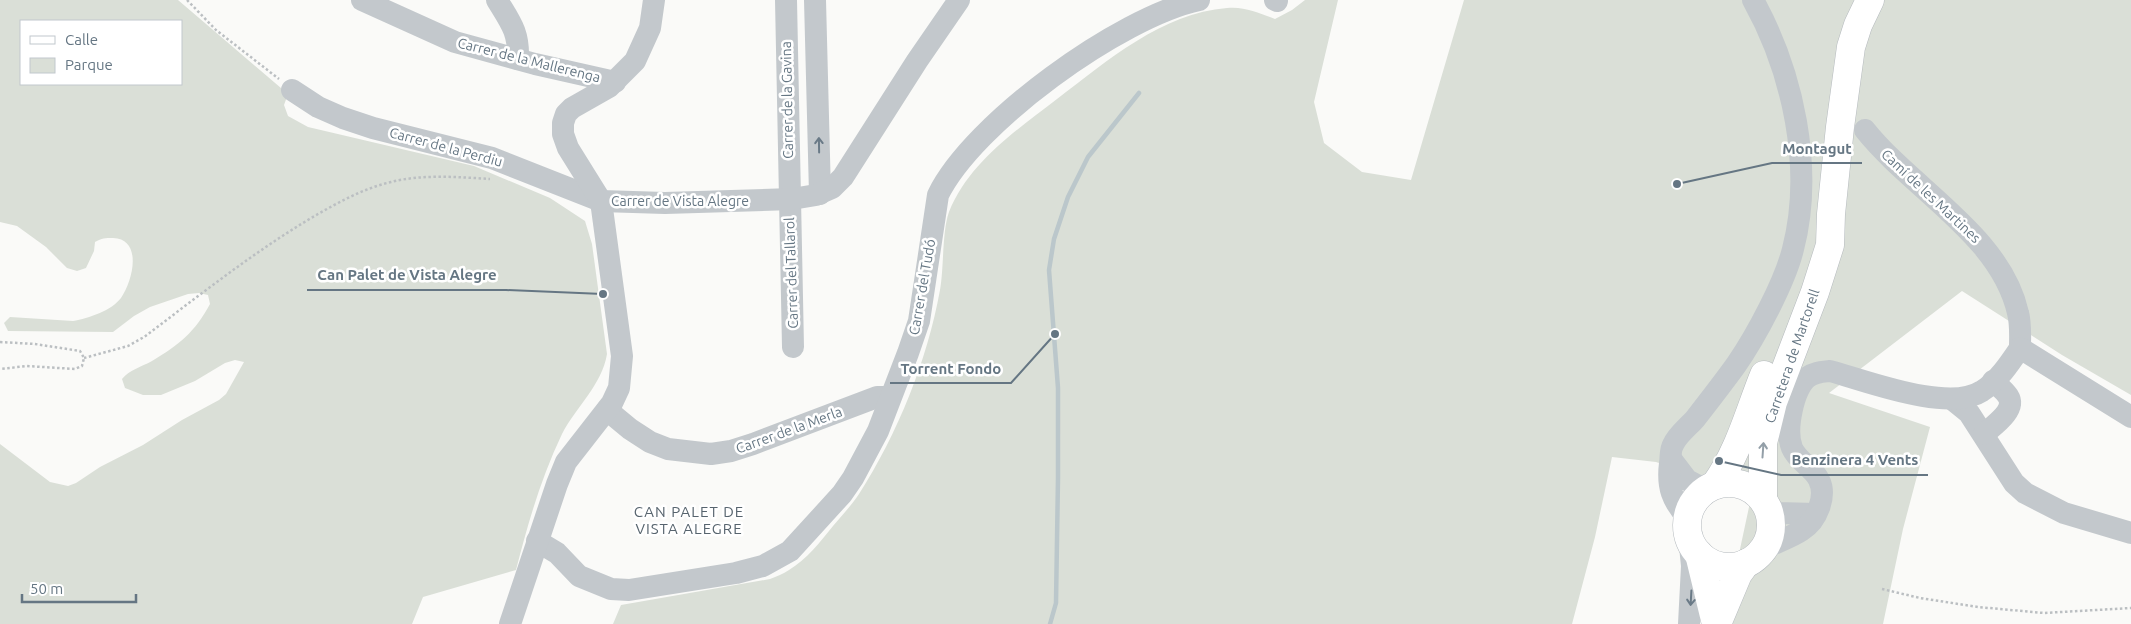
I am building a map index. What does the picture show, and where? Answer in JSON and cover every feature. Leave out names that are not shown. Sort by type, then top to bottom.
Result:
[{"type":"main road","name":"Carretera de Martorell","points":[[1717,624],[1738,574],[1769,539],[1772,528],[1765,503],[1762,464],[1766,427],[1776,394],[1815,292],[1830,245],[1831,214],[1844,86],[1851,47],[1858,25],[1870,0]]},
{"type":"main road","name":"Carretera de Martorell","points":[[1717,624],[1692,536],[1692,505],[1710,487],[1730,462],[1736,450],[1769,363],[1789,320],[1831,214]]},
{"type":"main road","points":[[1710,487],[1725,482],[1746,486],[1765,503]]},
{"type":"main road","points":[[1692,536],[1717,565],[1728,567],[1755,556]]},
{"type":"street","name":"Carrer de la Mallerenga","points":[[362,0],[455,42],[615,82]]},
{"type":"street","points":[[497,0],[513,26],[518,42],[518,59]]},
{"type":"street","points":[[601,201],[568,148],[563,134],[563,123],[566,114],[572,108],[609,87],[635,61],[650,28],[654,0]]},
{"type":"street","name":"Carrer de la Gavina","points":[[786,0],[788,199]]},
{"type":"street","points":[[815,0],[820,194]]},
{"type":"street","name":"Carrer de Vista Alegre","points":[[510,624],[537,541],[566,462],[607,410],[619,388],[622,356],[601,201],[665,203],[788,199],[820,194],[832,188],[843,177],[916,61],[959,0]]},
{"type":"street","name":"Carrer del Tudó","points":[[537,541],[557,553],[579,576],[611,589],[629,590],[671,585],[736,573],[763,566],[790,551],[842,494],[878,431],[919,321],[938,195],[960,160],[1018,104],[1108,40],[1164,10],[1198,0]]},
{"type":"street","points":[[1690,624],[1692,536],[1671,494],[1669,484],[1674,442],[1737,364],[1756,330],[1781,283],[1793,250],[1799,217],[1800,168],[1792,106],[1781,60],[1767,26],[1753,0]]},
{"type":"street","name":"Carrer de la Perdiu","points":[[292,90],[318,107],[343,118],[389,132],[492,158],[601,201]]},
{"type":"street","name":"Camí de les Martines","points":[[1865,130],[1892,161],[1974,234],[1988,251],[2010,291],[2018,313],[2020,348]]},
{"type":"street","name":"Carrer del Tallarol","points":[[788,199],[793,347]]},
{"type":"street","points":[[1755,556],[1809,525],[1822,496],[1819,480],[1799,460],[1792,448],[1789,435],[1789,422],[1802,384],[1815,372],[1830,371],[1928,398],[1953,400],[1970,397],[1984,391],[2004,370],[2020,348],[2131,417]]},
{"type":"street","points":[[1984,434],[2009,408],[2008,396],[1993,381]]},
{"type":"street","name":"Carrer de la Merla","points":[[607,410],[630,429],[650,442],[668,449],[711,454],[732,451],[753,444],[877,397],[890,397]]},
{"type":"street","points":[[1953,400],[1969,413],[2014,483],[2025,493],[2064,513],[2131,533]]},
{"type":"street","points":[[1671,458],[1687,480],[1710,487]]},
{"type":"street","points":[[1765,503],[1778,513],[1815,514]]},
{"type":"path","points":[[187,0],[216,30],[292,90]]},
{"type":"path","points":[[84,358],[128,346],[144,338],[258,252],[330,208],[373,188],[393,181],[420,178],[495,179]]},
{"type":"path","points":[[0,342],[69,348],[80,351],[84,358],[82,366],[75,369],[27,366],[0,369]]},
{"type":"path","points":[[1882,589],[1920,598],[2044,613],[2131,608]]},
{"type":"green space","points":[[0,0],[178,0],[288,94],[284,105],[288,116],[308,127],[474,166],[550,198],[585,221],[592,244],[607,354],[600,376],[568,424],[554,451],[525,535],[516,570],[423,597],[412,624],[0,624],[0,444],[50,482],[68,486],[219,400],[226,394],[244,362],[235,360],[225,363],[195,381],[161,395],[143,395],[125,388],[122,379],[125,376],[170,349],[192,330],[210,304],[208,295],[199,293],[188,294],[150,307],[134,316],[113,332],[8,331],[4,323],[10,317],[73,321],[93,316],[112,307],[125,291],[132,272],[133,262],[129,245],[122,240],[106,238],[95,242],[94,251],[86,268],[77,271],[67,268],[46,247],[17,226],[0,222]]},
{"type":"green space","points":[[1305,0],[1338,0],[1314,102],[1324,143],[1362,172],[1411,180],[1464,0],[2131,0],[2131,395],[2062,355],[1962,291],[1829,393],[1930,427],[1903,529],[1883,624],[1724,624],[1752,493],[1656,462],[1612,457],[1595,537],[1572,624],[613,624],[621,605],[770,579],[782,574],[807,556],[850,506],[873,471],[886,446],[919,370],[940,290],[945,229],[949,212],[969,178],[981,162],[996,148],[1096,69],[1136,41],[1158,29],[1180,19],[1203,12],[1227,8],[1245,9],[1275,19]]},
{"type":"waterway","points":[[1050,624],[1056,603],[1058,478],[1058,388],[1049,270],[1054,239],[1068,197],[1088,157],[1139,93]]},
{"type":"place","name":"Montagut","points":[[1677,184]]},
{"type":"place","name":"Can Palet de Vista Alegre","points":[[603,294]]},
{"type":"place","name":"Torrent Fondo","points":[[1055,334]]},
{"type":"place","name":"Benzinera 4 Vents","points":[[1719,461]]},
{"type":"district","name":"CAN PALET DE VISTA ALEGRE","points":[[689,520]]}]
